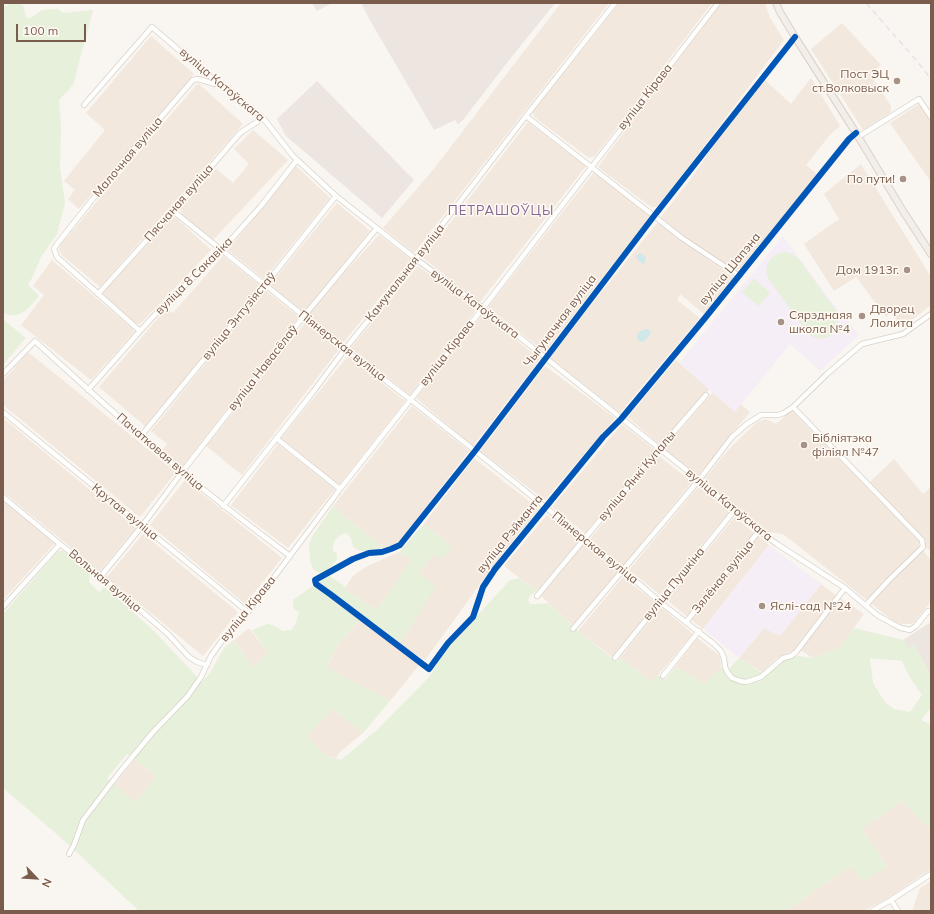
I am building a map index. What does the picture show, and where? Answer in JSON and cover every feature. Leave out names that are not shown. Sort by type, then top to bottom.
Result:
[{"type":"main road","points":[[776,3],[795,37],[931,254]]},
{"type":"street","name":"Камунальная вуліца","points":[[223,506],[310,396],[526,116],[616,3]]},
{"type":"street","name":"вуліца Кірава","points":[[69,854],[83,820],[153,732],[186,697],[201,677],[211,656],[221,642],[248,612],[340,489],[411,400],[718,3]]},
{"type":"street","name":"вуліца Катоўскага","points":[[84,105],[152,27],[202,70],[263,118],[293,156],[336,196],[416,259],[482,308],[659,450],[699,480],[759,531],[845,588],[877,615],[892,624],[910,630],[916,626],[929,611]]},
{"type":"street","name":"Чыгуначная вуліца","points":[[314,580],[353,559],[369,553],[391,550],[400,545],[475,451],[654,216],[795,37]]},
{"type":"street","name":"Малочная вуліца","points":[[98,294],[57,257],[54,249],[123,161],[193,80],[198,79],[216,84],[217,82]]},
{"type":"street","name":"вуліца Шапэна","points":[[621,419],[739,276],[849,139],[919,99],[931,116]]},
{"type":"street","points":[[526,116],[682,238],[739,276]]},
{"type":"street","name":"Пясчаная вуліца","points":[[98,294],[173,211],[240,132],[263,118]]},
{"type":"street","name":"вуліца 8 Сакавіка","points":[[88,390],[164,305],[221,251],[261,206],[297,160]]},
{"type":"street","name":"вуліца Энтузіястаў","points":[[140,436],[265,285],[336,196]]},
{"type":"street","name":"Піянерская вуліца","points":[[173,211],[221,251],[546,507],[660,602],[699,631],[721,651],[724,658],[725,667],[732,678],[746,682],[753,680],[761,677],[783,658],[791,656],[796,652],[845,588]]},
{"type":"street","name":"вуліца Навасёлаў","points":[[101,576],[142,526],[182,472],[304,316],[377,228]]},
{"type":"street","points":[[98,294],[140,331]]},
{"type":"street","points":[[574,629],[699,480],[732,437],[747,424],[761,415],[778,415],[793,407],[827,374],[862,344],[903,334],[931,314]]},
{"type":"street","name":"Пачатковая вуліца","points":[[3,374],[35,341],[88,390],[182,472],[223,506],[290,556]]},
{"type":"street","name":"вуліца Янкі Купалы","points":[[537,596],[706,395]]},
{"type":"street","points":[[793,407],[922,540],[923,547],[866,605]]},
{"type":"street","name":"Крутая вуліца","points":[[3,412],[248,612]]},
{"type":"street","name":"вуліца Рэйманта","points":[[314,580],[316,584],[429,669],[448,643],[473,617],[483,587],[495,569],[603,436],[621,419]]},
{"type":"street","points":[[276,438],[340,489]]},
{"type":"street","name":"Вольная вуліца","points":[[3,496],[101,576],[168,634],[190,657],[207,666]]},
{"type":"street","name":"вуліца Пушкіна","points":[[614,658],[734,511]]},
{"type":"street","name":"Зялёная вуліца","points":[[686,622],[759,531]]},
{"type":"street","points":[[3,607],[60,544]]},
{"type":"street","name":"Зялёная вуліца","points":[[663,676],[699,631]]},
{"type":"street","points":[[872,911],[931,874]]},
{"type":"street","points":[[891,900],[898,911]]},
{"type":"shaded area","points":[[312,3],[332,3],[317,11]]},
{"type":"shaded area","points":[[361,3],[555,3],[463,120],[458,124],[455,120],[434,130]]},
{"type":"shaded area","points":[[561,3],[609,3],[414,253],[383,228],[433,170]]},
{"type":"shaded area","points":[[619,3],[712,3],[595,156],[589,158],[534,117],[533,112]]},
{"type":"shaded area","points":[[722,3],[765,3],[770,18],[784,40],[662,202],[657,206],[651,207],[598,167]]},
{"type":"shaded area","points":[[842,23],[881,65],[870,74],[891,106],[890,113],[863,130],[811,49]]},
{"type":"shaded area","points":[[151,36],[194,74],[79,209],[68,199],[75,190],[64,181],[105,130],[86,113]]},
{"type":"shaded area","points":[[811,78],[840,126],[829,136],[806,165],[818,175],[740,269],[736,270],[731,268],[681,235],[660,218],[690,180],[714,145],[765,80],[791,104]]},
{"type":"shaded area","points":[[317,81],[414,180],[382,218],[286,136],[277,119]]},
{"type":"shaded area","points":[[198,83],[243,124],[100,287],[63,256],[59,250],[60,245]]},
{"type":"shaded area","points":[[919,104],[931,122],[931,182],[890,123]]},
{"type":"shaded area","points":[[528,122],[586,166],[480,302],[423,258]]},
{"type":"shaded area","points":[[253,130],[288,160],[213,240],[183,216],[181,208],[216,169],[233,183],[249,164],[234,149]]},
{"type":"shaded area","points":[[861,164],[931,277],[931,305],[903,327],[891,313],[886,317],[856,277],[834,291],[804,244],[839,219],[824,194]]},
{"type":"shaded area","points":[[296,166],[330,198],[264,279],[228,250]]},
{"type":"shaded area","points":[[594,172],[651,215],[545,352],[488,307]]},
{"type":"shaded area","points":[[337,203],[370,231],[304,312],[270,285]]},
{"type":"shaded area","points":[[175,217],[211,250],[142,322],[139,324],[135,323],[103,294],[104,291],[171,219]]},
{"type":"shaded area","points":[[659,221],[681,240],[734,278],[704,314],[680,294],[677,300],[700,318],[620,413],[550,358]]},
{"type":"shaded area","points":[[379,235],[411,259],[343,343],[307,316]]},
{"type":"shaded area","name":"Сярэднаяя школа №4","points":[[783,236],[837,309],[859,335],[820,371],[790,344],[735,412],[679,363]]},
{"type":"shaded area","points":[[223,256],[261,286],[145,426],[99,387],[166,309],[173,313]]},
{"type":"shaded area","points":[[52,260],[135,331],[91,380],[21,325],[44,295],[33,286]]},
{"type":"shaded area","points":[[418,266],[477,309],[410,395],[351,348]]},
{"type":"shaded area","points":[[265,290],[299,317],[182,467],[162,451],[167,444],[151,431]]},
{"type":"shaded area","points":[[483,314],[540,359],[473,446],[416,398]]},
{"type":"shaded area","points":[[306,322],[340,348],[242,475],[206,446]]},
{"type":"shaded area","points":[[28,352],[176,472],[140,517],[3,405],[3,381]]},
{"type":"shaded area","points":[[348,356],[405,401],[339,485],[281,438]]},
{"type":"shaded area","points":[[676,360],[709,389],[660,445],[628,417]]},
{"type":"shaded area","points":[[545,366],[615,418],[545,500],[480,451]]},
{"type":"shaded area","points":[[713,392],[734,411],[741,404],[750,412],[698,476],[664,449]]},
{"type":"shaded area","points":[[412,406],[469,451],[402,538],[392,547],[383,548],[333,506]]},
{"type":"shaded area","points":[[792,411],[920,542],[918,545],[931,560],[931,601],[914,623],[902,624],[892,620],[783,534],[767,532],[707,484],[705,478],[728,450],[757,422],[766,419],[776,424]]},
{"type":"shaded area","points":[[3,418],[136,528],[100,571],[3,492]]},
{"type":"shaded area","points":[[622,424],[655,450],[585,533],[552,507]]},
{"type":"shaded area","points":[[278,444],[335,489],[288,548],[231,505]]},
{"type":"shaded area","points":[[659,456],[692,482],[623,566],[590,539]]},
{"type":"shaded area","points":[[474,458],[539,509],[499,558],[425,660],[399,644],[411,627],[419,574],[433,554],[452,547],[424,524]]},
{"type":"shaded area","points":[[894,459],[923,494],[931,487],[931,552],[924,545],[923,538],[870,482]]},
{"type":"shaded area","points":[[185,480],[282,558],[245,604],[150,525]]},
{"type":"shaded area","points":[[699,486],[729,512],[660,595],[629,570]]},
{"type":"shaded area","points":[[3,500],[55,543],[3,600]]},
{"type":"shaded area","points":[[547,515],[579,541],[537,591],[504,566]]},
{"type":"shaded area","points":[[735,517],[755,534],[688,617],[667,600]]},
{"type":"shaded area","points":[[143,534],[238,612],[203,656],[107,577]]},
{"type":"shaded area","points":[[758,536],[769,545],[703,629],[690,619]]},
{"type":"shaded area","points":[[584,544],[619,571],[572,625],[541,596]]},
{"type":"shaded area","name":"Яслі-сад №24","points":[[769,545],[821,584],[780,636],[764,628],[739,658],[703,629]]},
{"type":"shaded area","points":[[399,552],[412,560],[377,610],[344,589],[353,576],[364,568]]},
{"type":"shaded area","points":[[623,577],[656,603],[612,657],[578,631]]},
{"type":"shaded area","points":[[821,584],[836,595],[793,651],[777,658],[762,672],[739,658],[764,628],[780,636]]},
{"type":"shaded area","points":[[840,598],[864,614],[840,647],[813,658],[800,650]]},
{"type":"shaded area","points":[[661,607],[693,634],[652,682],[620,658]]},
{"type":"shaded area","points":[[360,620],[420,664],[390,701],[326,668],[340,642]]},
{"type":"shaded area","points":[[931,622],[931,676],[914,645],[909,649],[903,640]]},
{"type":"shaded area","points":[[249,628],[268,653],[253,668],[234,640]]},
{"type":"shaded area","points":[[697,638],[720,656],[721,668],[705,684],[675,667]]},
{"type":"shaded area","points":[[333,709],[363,733],[340,752],[336,758],[327,756],[306,736]]},
{"type":"shaded area","points":[[135,759],[156,777],[135,802],[114,785]]},
{"type":"shaded area","points":[[902,801],[931,830],[931,869],[888,898],[863,911],[784,911],[851,866],[887,867],[862,829]]},
{"type":"shaded area","points":[[931,881],[931,911],[912,911],[920,888]]},
{"type":"green space","points":[[13,3],[23,5],[26,17],[31,18],[42,10],[58,9],[63,13],[93,10],[73,85],[59,100],[61,126],[60,168],[65,203],[57,234],[41,257],[28,285],[39,296],[24,312],[9,315],[3,312],[3,7]]},
{"type":"green space","points":[[787,252],[798,258],[837,312],[838,319],[835,331],[826,338],[814,337],[808,334],[768,278],[767,268],[770,260],[777,254]]},
{"type":"green space","points":[[754,278],[770,293],[758,306],[742,292]]},
{"type":"green space","points":[[3,319],[26,338],[3,365]]},
{"type":"green space","points":[[333,506],[383,548],[367,551],[356,549],[353,547],[350,537],[345,533],[337,538],[334,544],[333,550],[337,554],[337,560],[324,573],[319,573],[313,569],[310,561],[309,544],[313,535]]},
{"type":"green space","points":[[424,524],[452,547],[442,560],[433,554],[419,574],[436,586],[399,644],[375,623],[363,616],[340,642],[326,667],[390,701],[363,733],[333,709],[306,736],[327,756],[341,760],[378,729],[429,677],[449,645],[510,580],[519,578],[537,591],[530,596],[528,600],[530,604],[548,603],[578,631],[617,662],[620,658],[652,682],[658,675],[665,680],[675,667],[705,684],[721,668],[729,669],[739,658],[765,675],[783,659],[798,656],[813,658],[840,647],[854,628],[903,640],[909,648],[914,645],[931,676],[931,708],[921,720],[931,725],[931,830],[902,801],[862,829],[887,867],[863,882],[851,866],[784,911],[139,911],[67,843],[3,788],[3,614],[58,551],[64,551],[90,574],[89,582],[99,592],[105,587],[154,631],[202,682],[210,673],[224,648],[234,640],[253,668],[268,653],[252,630],[268,624],[273,625],[283,631],[291,630],[295,625],[299,612],[294,609],[293,600],[329,576],[346,587],[344,589],[377,610],[411,560],[399,552]],"holes":[[[870,658],[902,661],[909,676],[922,695],[910,712],[894,709],[885,702],[873,683]],[[127,754],[156,777],[135,802],[107,778]]]},
{"type":"water","points":[[640,253],[646,257],[645,263],[643,264],[636,256]]},
{"type":"water","points":[[648,329],[651,333],[646,340],[642,342],[638,340],[637,336],[639,332]]},
{"type":"railway","points":[[866,3],[931,79]]},
{"type":"cycle path","points":[[795,37],[654,216],[475,451],[400,545],[382,552],[369,553],[353,559],[315,580],[316,584],[429,669],[448,643],[473,617],[483,587],[495,569],[603,437],[621,419],[705,318],[849,139],[856,133]]},
{"type":"place","name":"Пост ЭЦ ст.Волковыск","points":[[897,81]]},
{"type":"place","name":"По пути!","points":[[903,179]]},
{"type":"place","name":"Дом 1913г.","points":[[907,270]]},
{"type":"place","name":"Дворец Лолита","points":[[862,316]]},
{"type":"place","name":"Сярэднаяя школа №4","points":[[781,322]]},
{"type":"place","name":"Бібліятэка філіял №47","points":[[804,445]]},
{"type":"place","name":"Яслі-сад №24","points":[[762,606]]},
{"type":"district","name":"ПЕТРАШОЎЦЫ","points":[[501,211]]}]
